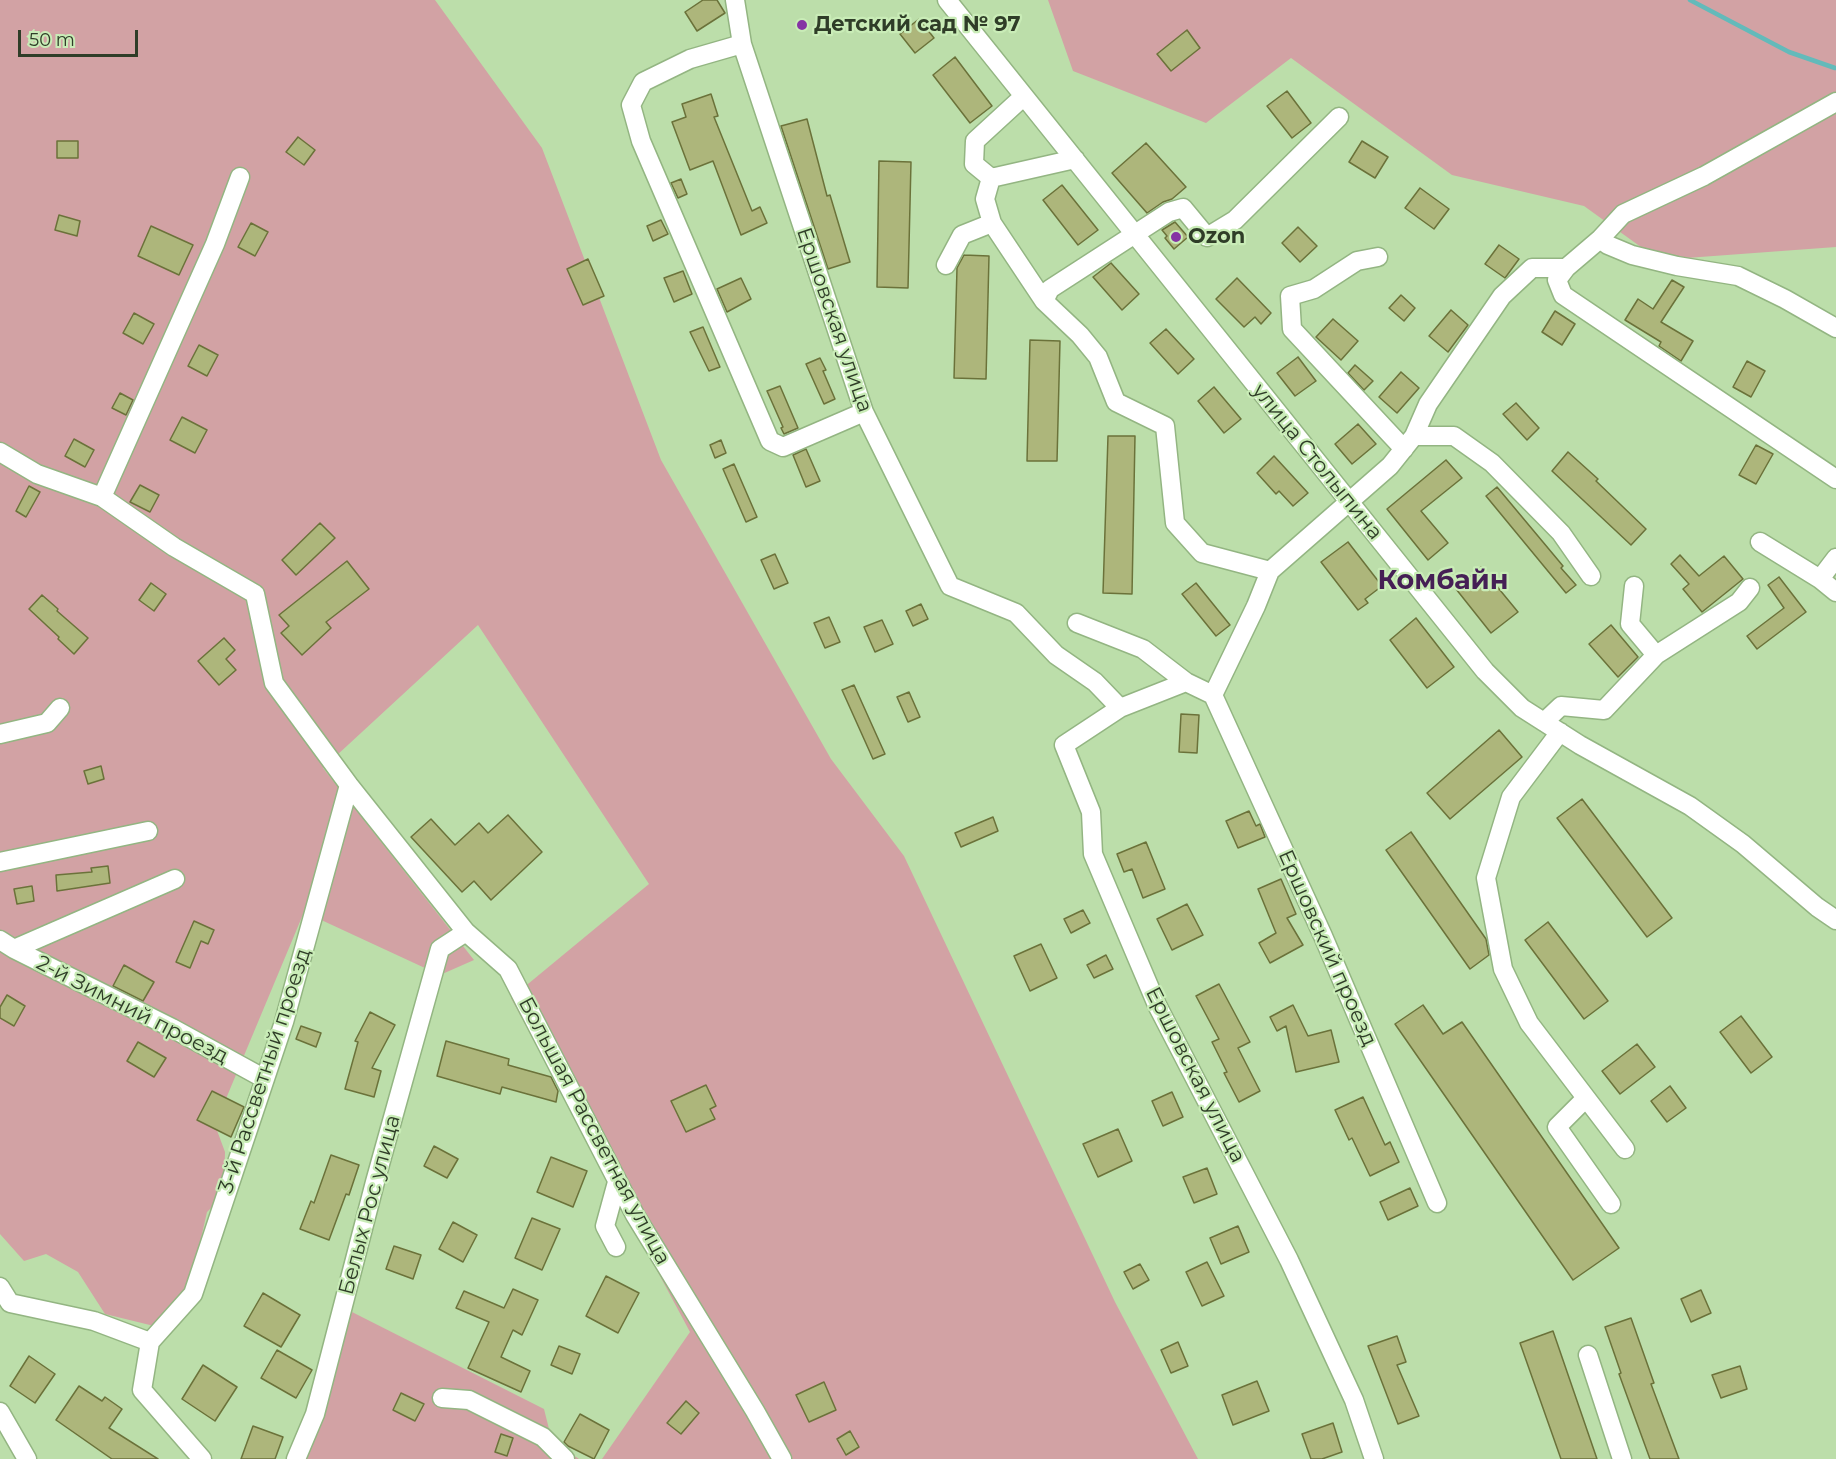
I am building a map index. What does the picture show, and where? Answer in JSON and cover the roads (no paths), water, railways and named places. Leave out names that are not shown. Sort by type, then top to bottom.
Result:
[{"type":"street","name":"Ершовская улица","points":[[735,0],[742,44],[864,412],[950,586],[1016,613],[1056,655],[1095,682],[1120,708],[1064,745],[1091,812],[1093,854],[1157,1005],[1299,1281],[1354,1400],[1374,1459]]},
{"type":"street","name":"улица Столыпина","points":[[947,0],[1485,671],[1522,708],[1690,806],[1743,844],[1836,920]]},
{"type":"street","points":[[742,44],[690,58],[643,82],[631,105],[640,141],[770,441],[783,447],[864,412]]},
{"type":"street","points":[[991,178],[974,164],[975,141],[1024,96]]},
{"type":"street","points":[[1836,102],[1704,176],[1623,214],[1600,239],[1566,268],[1557,280],[1563,295],[1836,479]]},
{"type":"street","points":[[1044,301],[1050,289],[1169,212],[1183,208],[1207,237],[1235,220],[1339,117]]},
{"type":"street","points":[[991,178],[1074,159]]},
{"type":"street","points":[[102,497],[215,244],[240,177]]},
{"type":"street","points":[[991,178],[985,200],[992,223],[1044,301],[1080,335],[1098,357],[1116,402],[1165,426],[1175,523],[1202,553],[1270,571]]},
{"type":"street","points":[[946,265],[963,235],[992,223]]},
{"type":"street","points":[[1600,239],[1632,255],[1677,266],[1738,276],[1785,298],[1836,328]]},
{"type":"street","points":[[1378,257],[1357,261],[1314,289],[1290,296],[1292,329],[1409,443]]},
{"type":"street","points":[[1077,623],[1143,649],[1186,682],[1214,695],[1257,606],[1270,571],[1390,466],[1409,443],[1428,404],[1502,296],[1532,268],[1566,268]]},
{"type":"street","points":[[1409,443],[1454,436],[1492,463],[1561,533],[1591,576]]},
{"type":"street","name":"Большая Рассветная улица","points":[[0,452],[37,474],[102,497],[174,547],[255,594],[274,683],[349,785],[466,932],[508,969],[635,1215],[782,1459]]},
{"type":"street","points":[[1760,542],[1820,579],[1836,592]]},
{"type":"street","points":[[1820,579],[1836,558]]},
{"type":"street","points":[[1634,586],[1630,624],[1656,655]]},
{"type":"street","points":[[1625,1149],[1529,1023],[1503,969],[1486,878],[1511,797],[1552,727],[1561,706],[1604,710],[1656,655],[1739,602],[1750,588]]},
{"type":"street","points":[[1120,708],[1186,682]]},
{"type":"street","name":"Ершовский проезд","points":[[1214,695],[1323,936],[1437,1203]]},
{"type":"street","points":[[0,734],[47,723],[60,708]]},
{"type":"street","name":"3-й Рассветный проезд","points":[[150,1342],[193,1294],[284,1022],[349,785]]},
{"type":"street","points":[[0,862],[148,831]]},
{"type":"street","points":[[7,945],[175,879]]},
{"type":"street","name":"Белых Рос улица","points":[[296,1459],[315,1414],[375,1182],[440,949],[466,932]]},
{"type":"street","name":"2-й Зимний проезд","points":[[7,945],[172,1028],[265,1079]]},
{"type":"street","points":[[1586,1098],[1557,1127],[1611,1204]]},
{"type":"street","points":[[616,1247],[605,1226],[618,1182]]},
{"type":"street","points":[[0,1287],[10,1303],[94,1321],[150,1342],[142,1390],[202,1459]]},
{"type":"street","points":[[1587,1355],[1623,1459]]},
{"type":"street","points":[[442,1398],[469,1400],[543,1437],[565,1459]]},
{"type":"street","points":[[0,1412],[27,1459]]},
{"type":"waterway","points":[[1690,0],[1789,52],[1835,68]]},
{"type":"place","name":"Детский сад № 97","points":[[802,25]]},
{"type":"place","name":"Ozon","points":[[1176,237]]},
{"type":"district","name":"Комбайн","points":[[1443,581]]}]
